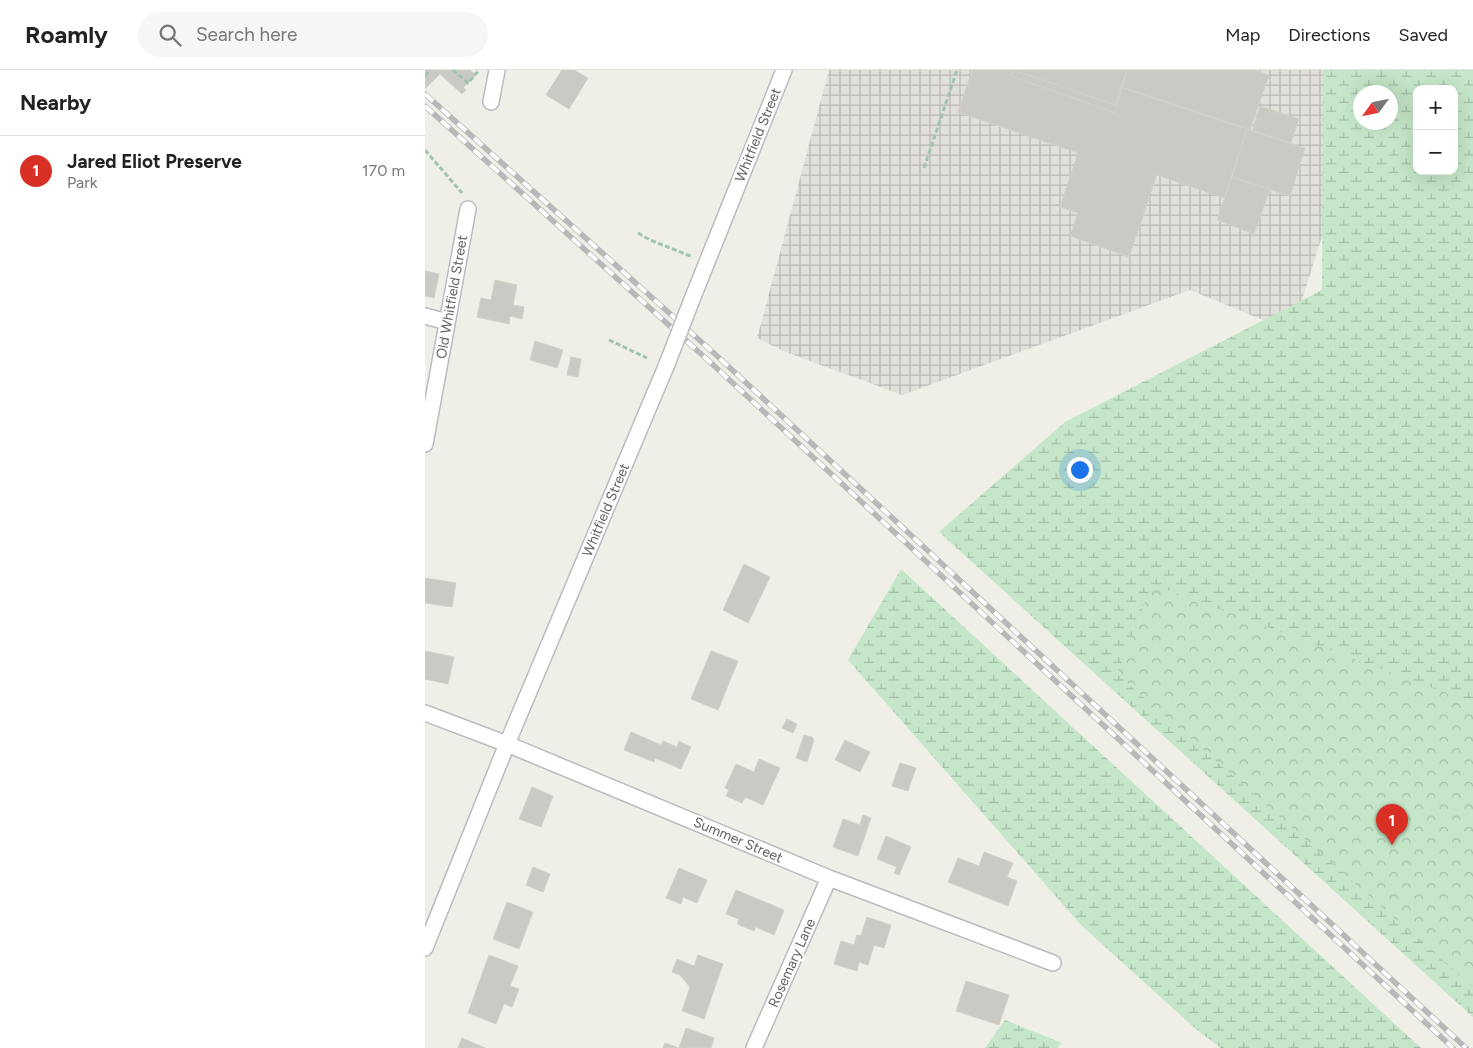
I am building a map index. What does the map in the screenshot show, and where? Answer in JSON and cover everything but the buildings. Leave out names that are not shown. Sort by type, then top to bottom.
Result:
[{"type":"street","points":[[491,102],[497,70]]},
{"type":"street","name":"Whitfield Street","points":[[425,948],[507,744],[667,364],[784,70]]},
{"type":"street","name":"Old Whitfield Street","points":[[425,444],[468,209]]},
{"type":"street","points":[[425,316],[447,322]]},
{"type":"street","name":"Summer Street","points":[[425,713],[507,744],[829,878],[1053,963]]},
{"type":"street","name":"Rosemary Lane","points":[[754,1048],[829,878]]},
{"type":"path","points":[[425,76],[430,70]]},
{"type":"path","points":[[453,70],[468,83],[479,70]]},
{"type":"path","points":[[924,168],[957,70]]},
{"type":"path","points":[[425,150],[461,190],[468,209]]},
{"type":"path","points":[[638,233],[650,240],[686,254]]},
{"type":"path","points":[[609,340],[647,358]]},
{"type":"shaded area","points":[[829,70],[1325,70],[1340,179],[1292,332],[1190,290],[902,395],[783,351],[757,338]]},
{"type":"green space","points":[[1323,70],[1473,70],[1473,1017],[939,532],[1065,422],[1322,290]]},
{"type":"green space","points":[[901,569],[1421,1048],[1221,1048],[1198,1031],[1081,925],[848,660]]},
{"type":"green space","points":[[1152,584],[1473,703],[1473,987],[1117,674]]},
{"type":"green space","points":[[1005,1020],[1062,1043],[1058,1048],[985,1048]]},
{"type":"railway","points":[[425,94],[716,355],[1466,1048]]},
{"type":"railway","points":[[425,106],[710,362],[1453,1048]]},
{"type":"place","name":"Jared Eliot Preserve","points":[[1392,845]]}]
